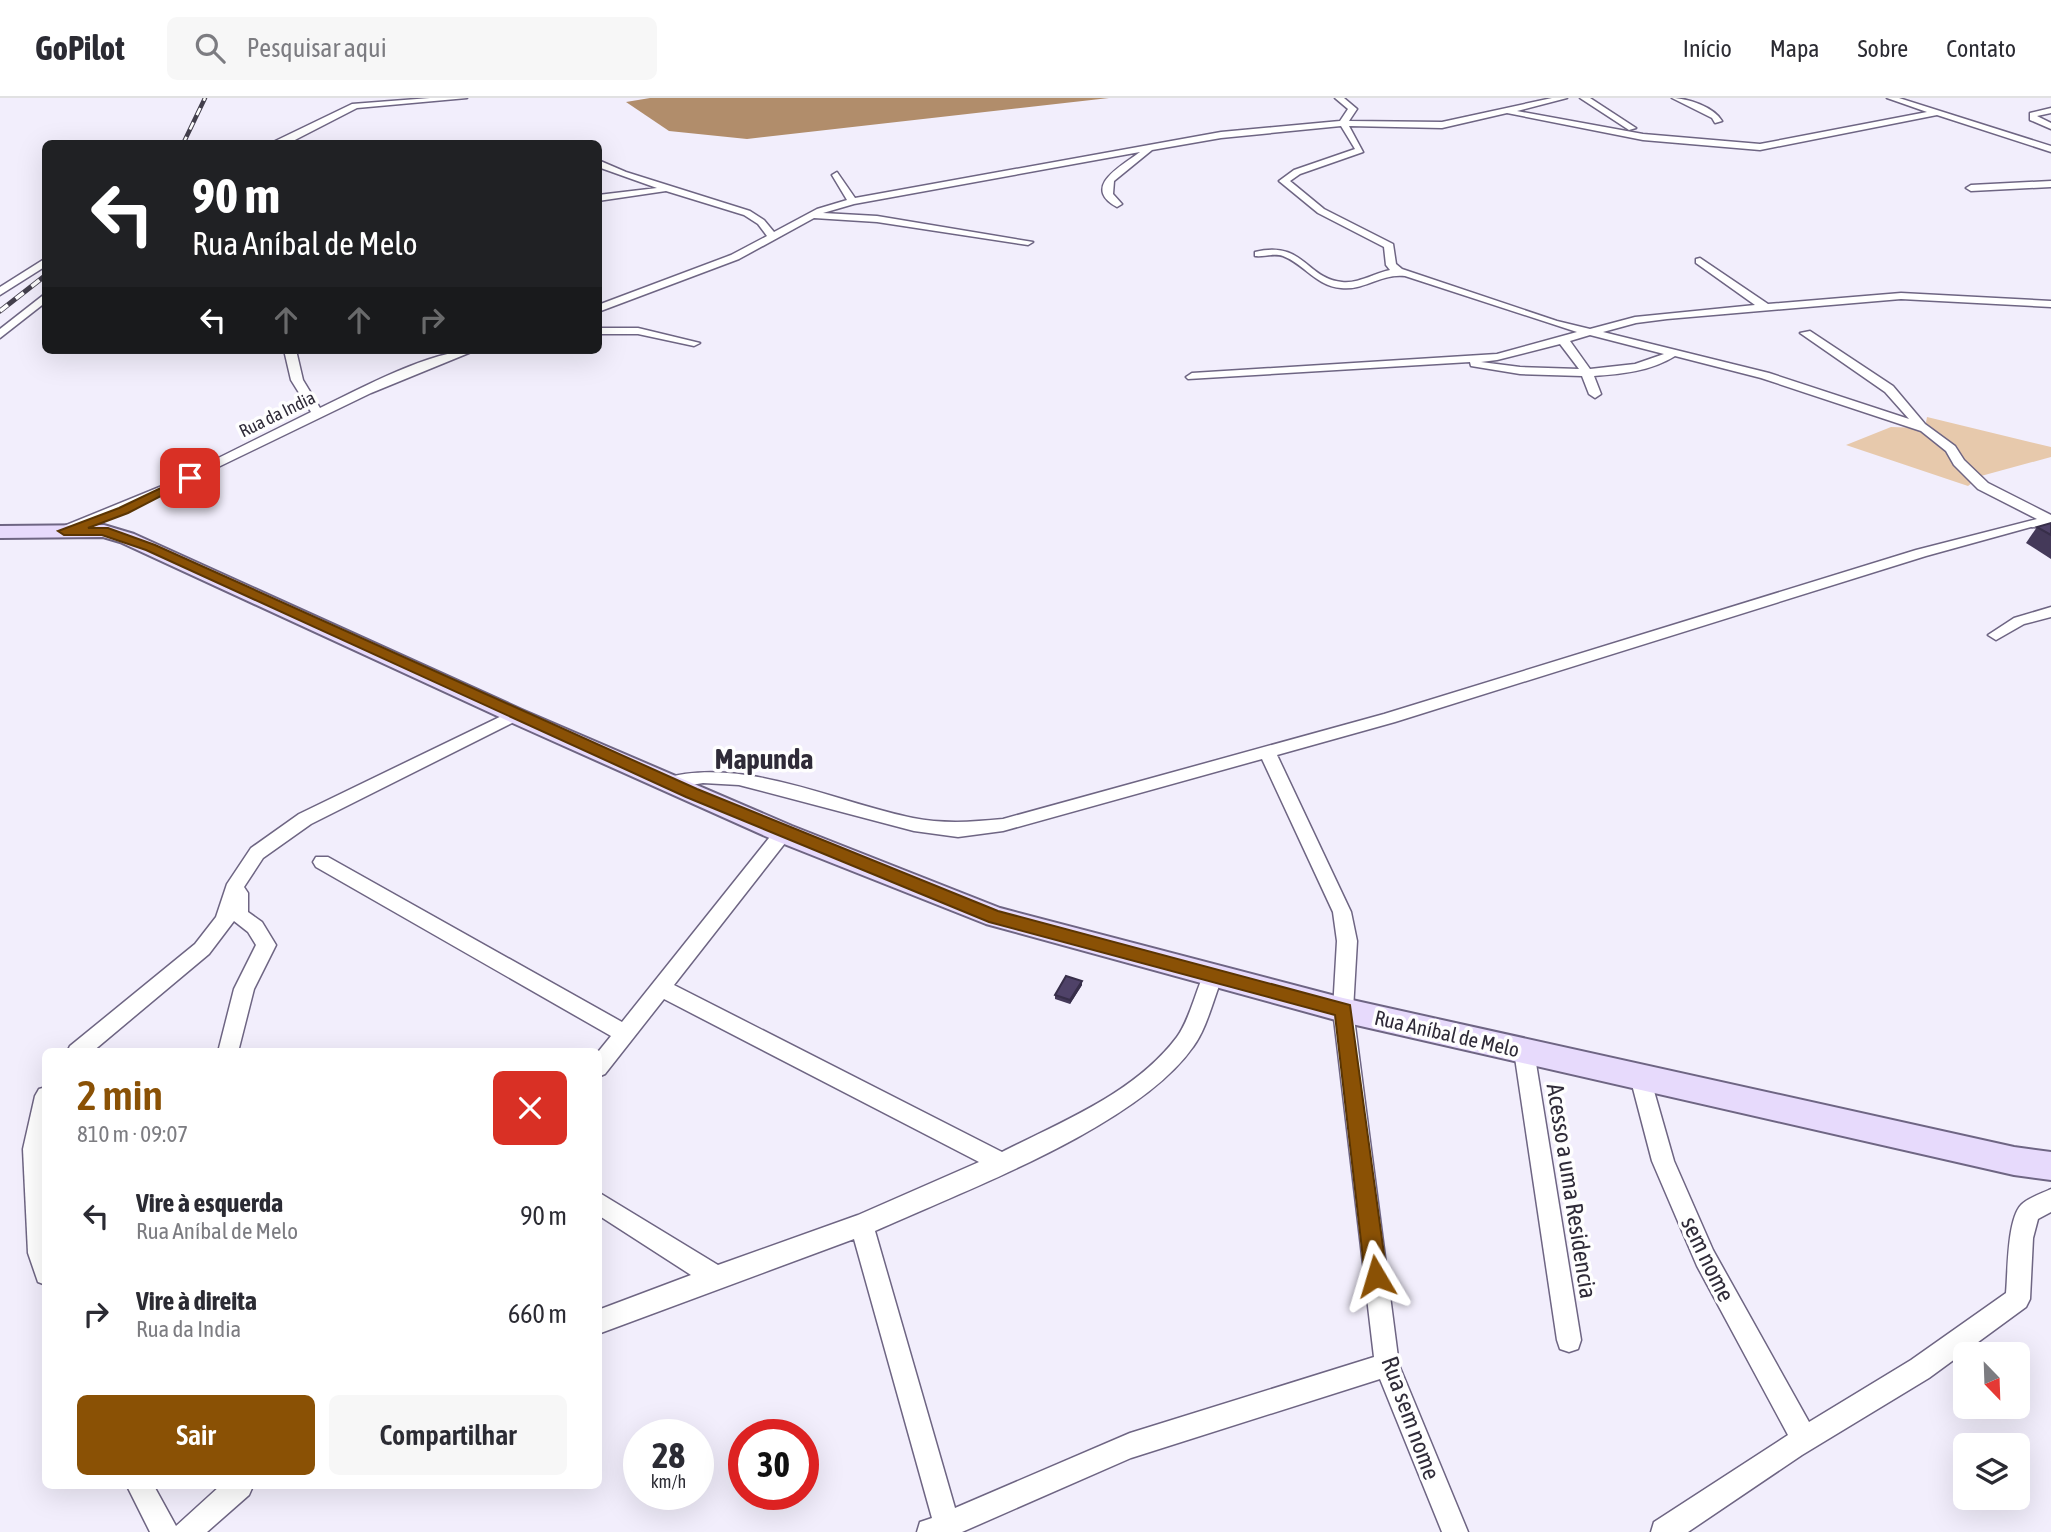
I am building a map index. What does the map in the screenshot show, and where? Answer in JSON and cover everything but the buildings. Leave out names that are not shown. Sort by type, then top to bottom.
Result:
[{"type":"street","points":[[288,140],[348,107],[463,98]]},
{"type":"street","points":[[1339,98],[1353,109],[1343,123]]},
{"type":"street","points":[[602,308],[663,287],[852,201],[1221,135],[1343,123],[1442,125],[1507,107],[1563,98]]},
{"type":"street","points":[[1584,98],[1632,128]]},
{"type":"street","points":[[1676,98],[1715,116],[1718,121]]},
{"type":"street","points":[[1891,98],[2051,149]]},
{"type":"street","points":[[1507,107],[1643,137],[1760,147],[1941,113]]},
{"type":"street","points":[[2051,110],[2033,115],[2035,120],[2051,126]]},
{"type":"street","points":[[1343,123],[1360,150],[1297,172],[1284,181],[1321,211],[1389,246],[1391,265],[1398,271],[1482,296],[1553,323],[1676,351],[1866,407],[1925,428]]},
{"type":"street","points":[[1117,204],[1108,197],[1105,187],[1108,179],[1142,157],[1149,148]]},
{"type":"street","points":[[1076,163],[1087,167]]},
{"type":"street","points":[[602,164],[747,213],[761,222],[775,238]]},
{"type":"street","points":[[1097,173],[1108,179]]},
{"type":"street","points":[[837,175],[852,201]]},
{"type":"street","points":[[1971,188],[2051,184]]},
{"type":"street","points":[[602,198],[673,189]]},
{"type":"street","points":[[815,216],[877,219],[1028,242]]},
{"type":"street","points":[[1259,254],[1280,251],[1308,266],[1330,283],[1341,285],[1398,271]]},
{"type":"street","points":[[1700,261],[1766,308]]},
{"type":"street","points":[[0,292],[42,264]]},
{"type":"street","points":[[1192,377],[1497,357],[1635,320],[1901,296],[2051,304]]},
{"type":"street","points":[[0,335],[42,299]]},
{"type":"street","points":[[602,331],[648,332],[694,343]]},
{"type":"street","points":[[1806,333],[1857,364],[1889,388],[1896,399],[1951,449],[1959,462],[1983,486],[2051,522]]},
{"type":"street","points":[[1564,341],[1586,371],[1595,394]]},
{"type":"street","points":[[1458,360],[1534,373],[1586,371],[1643,366],[1666,360],[1676,351]]},
{"type":"street","points":[[291,354],[297,380],[317,412]]},
{"type":"street","name":"Rua da India","points":[[64,531],[156,496],[317,412],[458,354]]},
{"type":"street","points":[[1866,407],[1896,399]]},
{"type":"street","points":[[668,783],[703,777],[739,779],[914,824],[958,830],[1003,825],[1390,718],[1921,553],[2031,523],[2051,522]]},
{"type":"street","name":"Rua Aníbal de Melo","points":[[0,532],[104,531],[139,543],[668,783],[783,833],[995,917],[1212,978],[1343,1010],[2014,1161],[2051,1166]]},
{"type":"street","points":[[1996,635],[2019,621],[2051,612]]},
{"type":"street","points":[[82,1048],[202,949],[225,920],[239,878],[257,853],[305,819],[514,715]]},
{"type":"street","name":"Rua sem nome","points":[[1268,752],[1342,912],[1347,941],[1343,1010],[1387,1365],[1455,1532]]},
{"type":"street","points":[[602,1063],[663,989],[783,833]]},
{"type":"street","points":[[322,862],[626,1034]]},
{"type":"street","points":[[229,1048],[244,989],[266,945],[255,927],[239,915],[239,878]]},
{"type":"street","points":[[602,1320],[862,1225],[1002,1163],[1095,1116],[1147,1082],[1186,1041],[1212,978]]},
{"type":"street","points":[[663,989],[1002,1163]]},
{"type":"street","name":"Acesso a uma Residencia","points":[[1524,1051],[1569,1340]]},
{"type":"street","name":"sem nome","points":[[1640,1077],[1663,1161],[1704,1258],[1800,1432]]},
{"type":"street","points":[[42,1114],[34,1149],[42,1260]]},
{"type":"street","points":[[1664,1532],[1920,1368],[2018,1299],[2021,1238],[2029,1212],[2051,1200]]},
{"type":"street","points":[[602,1205],[716,1277]]},
{"type":"street","points":[[862,1225],[942,1529],[1130,1446],[1387,1365]]},
{"type":"street","points":[[142,1489],[165,1532]]},
{"type":"street","points":[[198,1528],[237,1489]]},
{"type":"shaded area","points":[[650,98],[1109,98],[747,139],[669,131],[626,102]]},
{"type":"shaded area","points":[[1927,417],[2051,447],[2051,457],[1981,476],[1968,486],[1846,445],[1891,427],[1925,428]]},
{"type":"railway","points":[[185,140],[205,98]]},
{"type":"railway","points":[[0,311],[42,278]]},
{"type":"district","name":"Mapunda","points":[[764,759]]},
{"type":"route","points":[[190,478],[124,511],[64,531],[104,531],[127,538],[691,793],[783,833],[995,917],[1212,978],[1343,1010],[1376,1276]]}]
